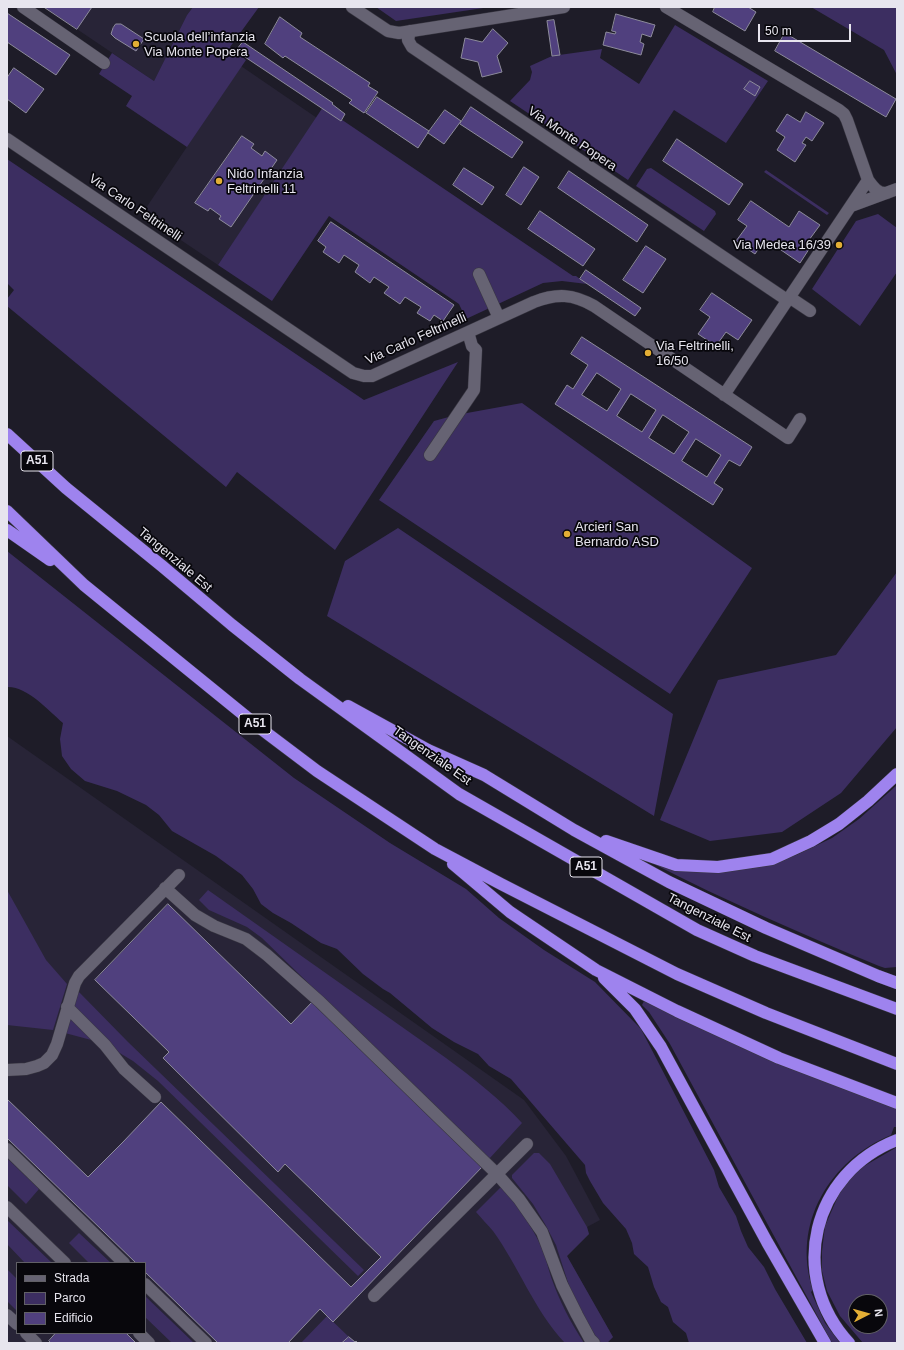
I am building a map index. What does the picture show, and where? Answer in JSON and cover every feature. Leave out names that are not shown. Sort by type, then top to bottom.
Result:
[{"type":"highway","name":"Tangenziale Est","points":[[7,434],[66,488],[232,625],[300,679],[459,794],[697,930],[754,956],[897,1009]]},
{"type":"highway","name":"A51","points":[[7,511],[84,585],[260,728],[317,771],[435,849],[677,974],[766,1013],[897,1064]]},
{"type":"highway","points":[[7,530],[84,585]]},
{"type":"highway","points":[[300,679],[428,750],[484,775],[574,830],[669,882],[766,928],[878,976],[897,982]]},
{"type":"highway","points":[[574,830],[676,865],[718,867],[772,859],[811,841],[839,824],[868,801],[897,774]]},
{"type":"highway","points":[[435,849],[510,912],[596,970],[677,1011],[779,1058],[897,1103]]},
{"type":"highway","points":[[596,970],[635,1009],[661,1047],[767,1242],[825,1343]]},
{"type":"highway","points":[[849,1343],[834,1324],[826,1310],[820,1293],[816,1275],[815,1239],[824,1210],[836,1188],[847,1173],[877,1148],[897,1140]]},
{"type":"highway","points":[[767,1242],[787,1287],[816,1343]]},
{"type":"street","points":[[23,7],[104,63]]},
{"type":"street","points":[[352,7],[388,31],[399,33],[564,7]]},
{"type":"street","points":[[666,7],[844,114],[868,180],[873,187],[880,192],[892,191]]},
{"type":"street","name":"Via Monte Popera","points":[[410,31],[408,40],[412,47],[788,299],[810,312]]},
{"type":"street","name":"Via Carlo Feltrinelli","points":[[7,139],[353,373],[364,376],[372,376],[545,298],[558,296],[570,297],[582,300],[594,306],[788,438],[800,419]]},
{"type":"street","points":[[724,395],[868,180]]},
{"type":"street","points":[[851,206],[892,191]]},
{"type":"street","points":[[479,274],[498,318]]},
{"type":"street","points":[[430,455],[474,390],[476,350],[472,346],[468,332]]},
{"type":"street","points":[[7,1070],[26,1069],[37,1066],[44,1063],[52,1055],[58,1044],[67,1007],[75,983],[82,973],[179,875]]},
{"type":"street","points":[[165,888],[195,915],[214,926],[246,939],[267,955],[320,1002],[497,1174],[520,1199],[542,1232],[562,1285],[590,1339],[594,1343]]},
{"type":"street","points":[[67,1007],[105,1045],[124,1069],[155,1097]]},
{"type":"street","points":[[374,1296],[527,1144]]},
{"type":"street","points":[[7,1149],[123,1262]]},
{"type":"street","points":[[7,1207],[65,1262]]},
{"type":"street","points":[[146,1285],[206,1343]]},
{"type":"street","points":[[7,1315],[16,1323]]},
{"type":"street","points":[[27,1334],[36,1343]]},
{"type":"street","points":[[140,1334],[149,1343]]},
{"type":"shaded area","name":"Scuola dell’infanzia Via Monte Popera","points":[[44,7],[193,7],[187,15],[154,81]]},
{"type":"shaded area","name":"Nido Infanzia Feltrinelli 11","points":[[241,66],[317,118],[218,265],[142,214]]},
{"type":"shaded area","points":[[7,736],[524,1100],[566,1156],[600,1220],[587,1227],[589,1234],[567,1256],[613,1337],[607,1343],[7,1343]]},
{"type":"green space","points":[[193,7],[259,7],[230,47],[246,60],[187,147],[126,106],[132,96],[99,74],[112,53],[154,81],[187,15]]},
{"type":"green space","points":[[376,7],[490,7],[396,21]]},
{"type":"green space","points":[[811,7],[897,7],[897,75],[884,50]]},
{"type":"green space","points":[[675,25],[768,81],[726,143],[674,110],[628,180],[510,101],[530,80],[532,72],[530,66],[552,56],[602,49],[600,58],[639,84]]},
{"type":"green space","points":[[323,107],[587,284],[562,281],[543,283],[466,319],[459,304],[329,216],[272,301],[218,265]]},
{"type":"green space","points":[[7,159],[364,400],[458,362],[335,550],[237,472],[226,487],[7,306],[7,299],[14,290],[7,283]]},
{"type":"green space","points":[[651,168],[715,211],[716,214],[704,231],[636,186],[647,169]]},
{"type":"green space","points":[[766,170],[829,213],[827,215],[764,172]]},
{"type":"green space","points":[[878,214],[897,228],[897,272],[860,326],[812,289],[856,221]]},
{"type":"green space","name":"Arcieri San Bernardo ASD","points":[[522,403],[752,568],[670,694],[379,500],[434,421],[456,415]]},
{"type":"green space","points":[[398,528],[673,714],[654,816],[327,616],[345,561]]},
{"type":"green space","points":[[7,551],[294,778],[390,843],[466,889],[499,918],[544,950],[595,982],[641,1029],[714,1170],[719,1187],[736,1216],[748,1247],[764,1267],[775,1289],[807,1343],[689,1343],[686,1333],[673,1322],[668,1307],[661,1302],[654,1287],[648,1267],[634,1254],[632,1243],[626,1229],[603,1203],[590,1181],[586,1173],[585,1165],[511,1079],[489,1066],[478,1054],[454,1042],[432,1028],[390,993],[363,974],[337,949],[321,943],[261,904],[253,889],[242,875],[216,856],[172,831],[159,815],[146,805],[117,791],[85,781],[71,769],[62,756],[60,739],[63,723],[30,695],[15,688],[7,687]]},
{"type":"green space","points":[[897,572],[897,727],[841,793],[782,832],[710,841],[660,820],[718,680],[836,655]]},
{"type":"green space","points":[[897,785],[897,967],[885,968],[850,954],[736,904],[652,863],[773,863],[796,855],[832,838],[859,819]]},
{"type":"green space","points":[[7,890],[46,960],[67,984],[53,1030],[7,1025]]},
{"type":"green space","points":[[208,890],[446,1058],[486,1089],[522,1123],[489,1159],[262,938],[247,927],[209,910],[199,900]]},
{"type":"green space","points":[[78,991],[128,1042],[364,1270],[358,1276],[158,1081],[133,1061],[118,1052],[73,1007]]},
{"type":"green space","points":[[644,1001],[769,1058],[897,1108],[897,1127],[894,1127],[891,1135],[869,1146],[850,1160],[834,1178],[821,1197],[812,1219],[807,1241],[808,1265],[813,1290],[811,1292],[825,1323],[840,1343],[832,1343],[670,1044],[649,1012],[642,1005]]},
{"type":"green space","points":[[71,1019],[95,1041],[65,1033]]},
{"type":"green space","points":[[897,1147],[897,1343],[863,1343],[855,1334],[888,1334],[888,1294],[848,1294],[848,1325],[840,1316],[827,1291],[822,1271],[822,1251],[825,1226],[839,1194],[854,1172]]},
{"type":"green space","points":[[534,1153],[539,1153],[550,1164],[587,1227],[589,1234],[567,1256],[613,1337],[607,1343],[600,1343],[582,1314],[570,1289],[556,1245],[533,1204],[512,1178],[512,1175]]},
{"type":"green space","points":[[7,1158],[39,1189],[26,1204],[7,1185]]},
{"type":"green space","points":[[502,1186],[534,1232],[543,1251],[561,1302],[584,1343],[565,1343],[554,1330],[535,1303],[511,1259],[493,1231],[476,1212]]},
{"type":"green space","points":[[7,1220],[51,1262],[24,1262],[7,1244]]},
{"type":"green space","points":[[79,1233],[110,1262],[88,1262],[69,1243]]},
{"type":"green space","points":[[7,1269],[16,1278],[16,1310],[7,1301]]},
{"type":"green space","points":[[146,1297],[194,1343],[172,1343],[146,1318]]},
{"type":"green space","points":[[327,1316],[349,1337],[342,1343],[301,1343]]},
{"type":"building","points":[[44,7],[92,7],[77,29]]},
{"type":"building","points":[[715,7],[748,7],[756,12],[745,31],[713,12]]},
{"type":"building","points":[[7,13],[70,55],[56,75],[7,42]]},
{"type":"building","points":[[616,14],[655,25],[651,37],[642,34],[640,42],[644,44],[641,55],[603,45],[606,32],[615,34],[616,32],[612,31]]},
{"type":"building","points":[[280,17],[302,33],[300,37],[370,83],[368,86],[378,92],[364,113],[349,103],[352,100],[285,56],[283,58],[265,44]]},
{"type":"building","points":[[554,20],[560,55],[552,56],[547,21]]},
{"type":"building","points":[[116,24],[121,24],[144,39],[136,51],[111,34]]},
{"type":"building","points":[[493,29],[508,43],[497,56],[502,72],[482,77],[478,62],[461,58],[465,38],[482,42]]},
{"type":"building","points":[[785,33],[896,99],[886,117],[775,51]]},
{"type":"building","points":[[243,42],[333,103],[332,104],[345,114],[341,121],[236,51]]},
{"type":"building","points":[[14,68],[44,89],[26,113],[7,99],[7,78]]},
{"type":"building","points":[[750,81],[760,87],[755,96],[744,89]]},
{"type":"building","points":[[377,97],[429,131],[418,148],[366,113]]},
{"type":"building","points":[[471,107],[523,142],[512,158],[460,124]]},
{"type":"building","points":[[445,110],[461,121],[444,144],[428,133]]},
{"type":"building","points":[[806,112],[824,123],[812,141],[806,137],[802,143],[806,145],[795,162],[777,150],[785,137],[776,131],[787,114],[800,122]]},
{"type":"building","points":[[242,136],[254,144],[251,148],[262,156],[265,151],[277,160],[231,227],[219,219],[221,216],[210,208],[208,211],[195,203]]},
{"type":"building","points":[[677,139],[743,184],[729,205],[663,161]]},
{"type":"building","points":[[524,167],[539,177],[521,205],[506,195]]},
{"type":"building","points":[[464,168],[494,187],[482,205],[453,185]]},
{"type":"building","points":[[569,171],[648,225],[637,242],[558,188]]},
{"type":"building","points":[[751,201],[789,227],[799,211],[820,225],[809,240],[813,243],[800,263],[765,239],[755,254],[736,241],[747,226],[738,220]]},
{"type":"building","points":[[540,211],[595,249],[583,266],[528,229]]},
{"type":"building","points":[[331,222],[454,305],[443,321],[434,315],[430,321],[417,313],[421,307],[405,297],[400,304],[384,293],[389,287],[374,277],[370,283],[355,272],[359,265],[344,255],[339,263],[323,252],[326,247],[318,241]]},
{"type":"building","points":[[646,246],[666,259],[643,293],[623,280]]},
{"type":"building","points":[[586,270],[641,308],[635,316],[580,279]]},
{"type":"building","points":[[712,293],[752,320],[738,340],[726,332],[716,346],[698,334],[710,317],[700,310]]},
{"type":"building","points":[[582,337],[752,447],[740,466],[729,460],[714,483],[723,489],[713,505],[555,404],[567,385],[573,389],[588,365],[571,354]],"holes":[[[597,373],[621,389],[607,411],[582,395]],[[631,394],[656,410],[642,432],[617,416]],[[663,415],[689,432],[674,454],[649,438]],[[696,439],[721,455],[707,477],[682,461]]]},
{"type":"building","points":[[168,904],[291,1024],[313,1001],[483,1166],[333,1322],[320,1309],[288,1343],[218,1343],[146,1273],[146,1262],[135,1262],[7,1138],[7,1099],[88,1177],[161,1102],[351,1287],[381,1257],[285,1164],[278,1172],[163,1058],[169,1052],[95,980]]},
{"type":"building","points":[[55,1334],[127,1334],[136,1343],[51,1343],[49,1341]]},
{"type":"building","points":[[349,1337],[355,1342],[356,1341],[358,1343],[342,1343]]},
{"type":"place","name":"Scuola dell’infanzia Via Monte Popera","points":[[136,44]]},
{"type":"place","name":"Nido Infanzia Feltrinelli 11","points":[[219,181]]},
{"type":"place","name":"Via Medea 16/39","points":[[839,245]]},
{"type":"place","name":"Via Feltrinelli, 16/50","points":[[648,353]]},
{"type":"place","name":"Arcieri San Bernardo ASD","points":[[567,534]]}]
